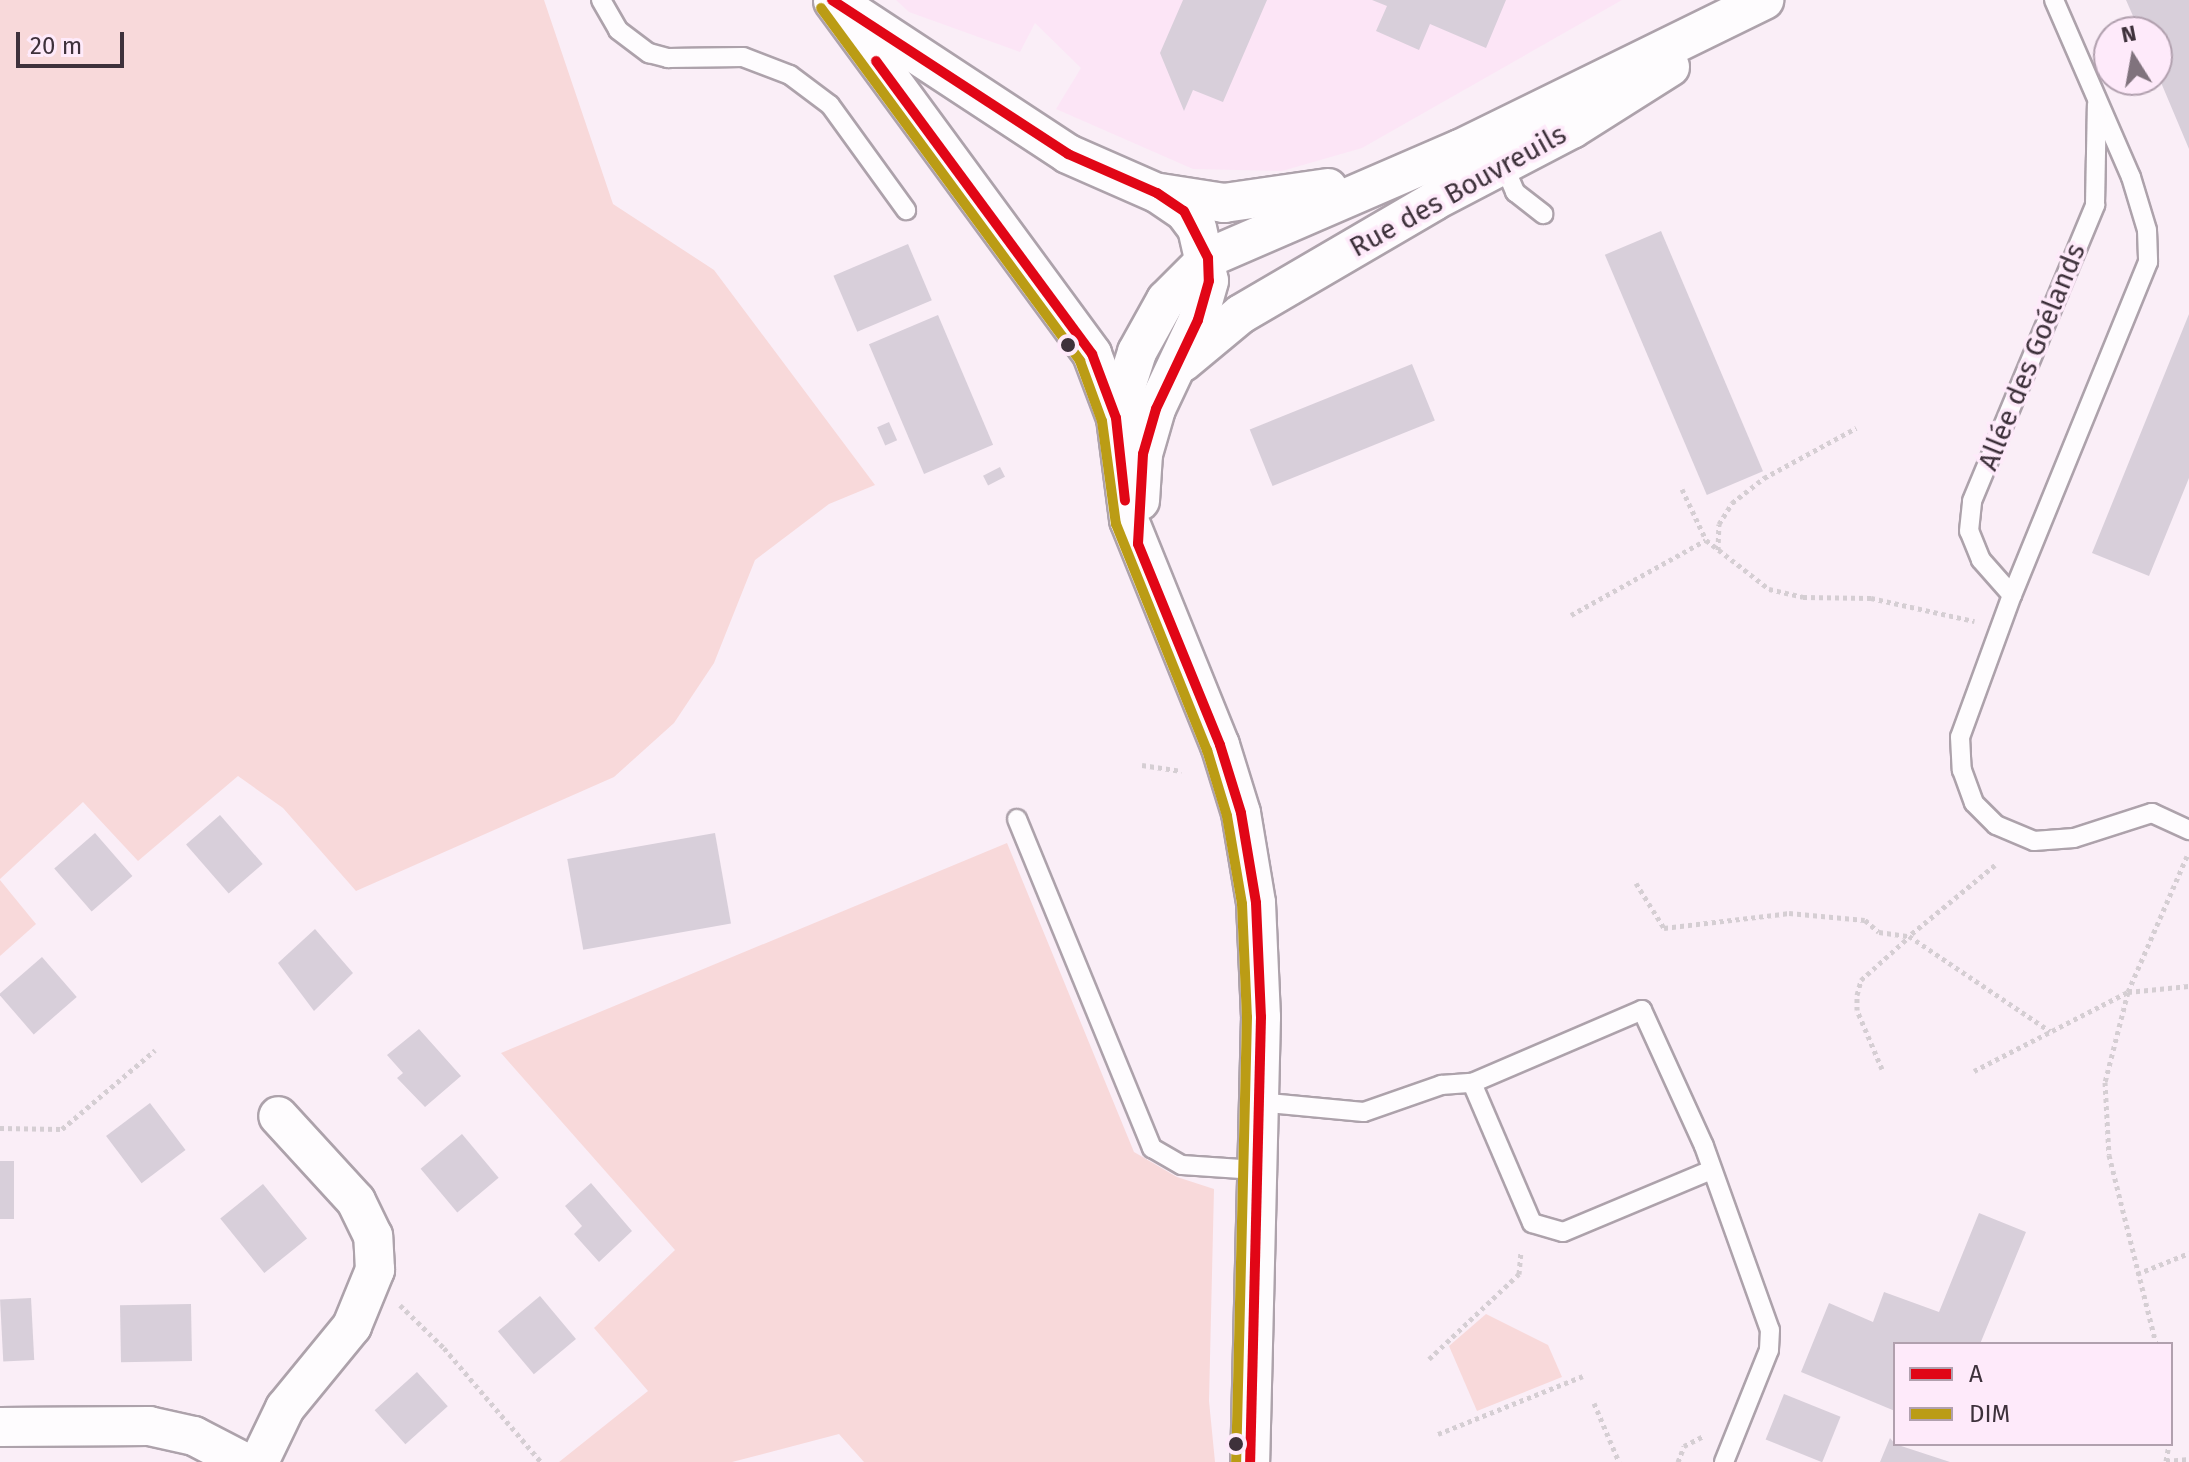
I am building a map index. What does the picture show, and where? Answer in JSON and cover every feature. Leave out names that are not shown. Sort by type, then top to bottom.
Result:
[{"type":"street","points":[[833,0],[1068,154],[1157,193],[1184,211],[1208,258],[1209,281],[1198,320],[1174,369],[1143,454],[1138,544]]},
{"type":"street","points":[[833,0],[1092,354],[1116,418],[1120,479],[1138,544],[1220,745],[1241,813],[1256,903],[1258,1102],[1250,1462]]},
{"type":"street","name":"Rue des Bouvreuils","points":[[1385,178],[1497,150],[1665,71],[1753,6]]},
{"type":"street","name":"Rue des Bouvreuils","points":[[1174,369],[1241,314],[1434,201],[1497,150]]},
{"type":"street","points":[[1157,193],[1224,203],[1385,178]]},
{"type":"street","points":[[1116,418],[1137,352],[1166,300],[1208,258],[1385,178]]},
{"type":"street","points":[[1092,354],[1137,352],[1174,369]]},
{"type":"street","points":[[259,1462],[285,1408],[352,1326],[371,1285],[373,1236],[356,1201],[278,1116]]},
{"type":"street","points":[[0,1427],[149,1426],[194,1436],[244,1462]]},
{"type":"lane","points":[[601,0],[618,30],[649,53],[668,58],[743,57],[790,75],[830,105],[906,210]]},
{"type":"lane","name":"Allée des Goélands","points":[[2054,0],[2131,177],[2147,230],[2148,262],[2000,627],[1960,737],[1962,770],[1974,803],[1996,825],[2034,841],[2074,838],[2152,813],[2189,830]]},
{"type":"lane","name":"Allée des Goélands","points":[[2012,595],[1981,560],[1969,531],[1972,501],[2095,205],[2097,104]]},
{"type":"lane","points":[[1497,150],[1515,192],[1543,214]]},
{"type":"lane","points":[[1017,819],[1152,1148],[1182,1165],[1256,1170]]},
{"type":"lane","points":[[1258,1102],[1364,1112],[1441,1085],[1472,1083],[1642,1010],[1704,1146],[1709,1171],[1770,1330],[1769,1350],[1724,1462]]},
{"type":"lane","points":[[1472,1083],[1532,1223],[1563,1232],[1709,1171]]},
{"type":"path","points":[[1718,551],[1719,524],[1732,503],[1764,478],[1856,428]]},
{"type":"path","points":[[1682,489],[1706,540],[1769,589],[1803,597],[1871,598],[2000,627]]},
{"type":"path","points":[[1571,615],[1706,540]]},
{"type":"path","points":[[1142,765],[1182,771]]},
{"type":"path","points":[[2155,1342],[2109,1155],[2105,1082],[2128,992],[2189,852]]},
{"type":"path","points":[[1882,1069],[1857,1010],[1861,980],[1995,865]]},
{"type":"path","points":[[1636,883],[1664,928],[1789,913],[1865,920],[1879,932],[1909,936],[2050,1031]]},
{"type":"path","points":[[1974,1071],[2128,992],[2189,986]]},
{"type":"path","points":[[0,1128],[62,1129],[155,1050]]},
{"type":"path","points":[[1429,1359],[1519,1274],[1521,1252]]},
{"type":"path","points":[[2137,1274],[2189,1253]]},
{"type":"path","points":[[371,1285],[444,1348],[541,1462]]},
{"type":"path","points":[[1438,1434],[1583,1376]]},
{"type":"path","points":[[1594,1403],[1619,1462]]},
{"type":"path","points":[[2165,1461],[2189,1459]]},
{"type":"shaded area","points":[[0,0],[544,0],[613,204],[714,270],[875,485],[829,504],[755,560],[714,663],[674,723],[614,777],[356,891],[283,808],[238,776],[138,861],[83,802],[0,879]]},
{"type":"shaded area","points":[[896,0],[1622,0],[1362,148],[1282,171],[1193,169],[1056,109],[1081,68],[1035,23],[1020,52],[909,12]]},
{"type":"shaded area","points":[[1007,843],[1134,1152],[1177,1177],[1214,1189],[1209,1401],[1215,1462],[864,1462],[839,1434],[732,1462],[559,1462],[648,1391],[594,1328],[675,1250],[501,1053]]},
{"type":"shaded area","points":[[0,880],[36,924],[0,956]]},
{"type":"shaded area","points":[[1486,1314],[1548,1345],[1562,1377],[1477,1411],[1449,1346]]},
{"type":"building","points":[[1183,0],[1267,0],[1223,102],[1193,90],[1184,111],[1160,53]]},
{"type":"building","points":[[1372,0],[1506,0],[1486,48],[1430,24],[1419,50],[1376,31],[1387,6]]},
{"type":"building","points":[[2126,0],[2189,0],[2189,149],[2167,96],[2173,96],[2173,16],[2133,16]]},
{"type":"building","points":[[1661,231],[1763,471],[1707,495],[1605,255]]},
{"type":"building","points":[[908,244],[932,300],[857,332],[833,276]]},
{"type":"building","points":[[2189,314],[2189,478],[2149,576],[2092,553]]},
{"type":"building","points":[[938,315],[993,445],[924,474],[869,344]]},
{"type":"building","points":[[1412,364],[1435,421],[1273,486],[1250,430]]},
{"type":"building","points":[[889,422],[897,440],[885,446],[877,427]]},
{"type":"building","points":[[1000,467],[1005,477],[988,485],[983,476]]},
{"type":"building","points":[[220,815],[263,864],[229,894],[186,845]]},
{"type":"building","points":[[95,833],[132,876],[92,911],[54,868]]},
{"type":"building","points":[[715,833],[731,924],[583,950],[567,859]]},
{"type":"building","points":[[315,929],[353,973],[314,1011],[278,963]]},
{"type":"building","points":[[42,957],[77,997],[34,1034],[0,994]]},
{"type":"building","points":[[419,1029],[461,1076],[425,1107],[397,1078],[403,1073],[387,1055]]},
{"type":"building","points":[[150,1103],[186,1150],[142,1183],[106,1136]]},
{"type":"building","points":[[462,1134],[499,1178],[457,1212],[421,1169]]},
{"type":"building","points":[[0,1161],[14,1161],[14,1219],[0,1219]]},
{"type":"building","points":[[591,1183],[632,1231],[599,1262],[574,1234],[582,1226],[565,1206]]},
{"type":"building","points":[[263,1184],[307,1238],[264,1273],[220,1219]]},
{"type":"building","points":[[1979,1213],[2026,1232],[1981,1342],[1893,1342],[1893,1410],[1801,1372],[1829,1303],[1873,1322],[1884,1292],[1939,1312]]},
{"type":"building","points":[[540,1296],[576,1339],[534,1374],[498,1331]]},
{"type":"building","points":[[31,1298],[34,1360],[3,1362],[0,1300]]},
{"type":"building","points":[[191,1304],[192,1361],[121,1362],[120,1305]]},
{"type":"building","points":[[417,1372],[448,1406],[405,1444],[375,1410]]},
{"type":"building","points":[[1784,1394],[1841,1417],[1822,1462],[1766,1439]]},
{"type":"building","points":[[1890,1438],[1893,1446],[1950,1462],[1880,1462]]},
{"type":"transit line","name":"A","points":[[832,0],[1068,154],[1157,193],[1184,211],[1208,258],[1209,281],[1198,320],[1156,409],[1143,454],[1138,544],[1220,745],[1241,813],[1256,903],[1261,1017],[1250,1462]]},
{"type":"transit line","name":"DIM","points":[[821,8],[1080,361],[1102,421],[1116,524],[1207,750],[1227,816],[1242,904],[1247,1017],[1236,1462]]},
{"type":"transit line","name":"A","points":[[876,61],[1092,354],[1116,418],[1125,501]]}]
